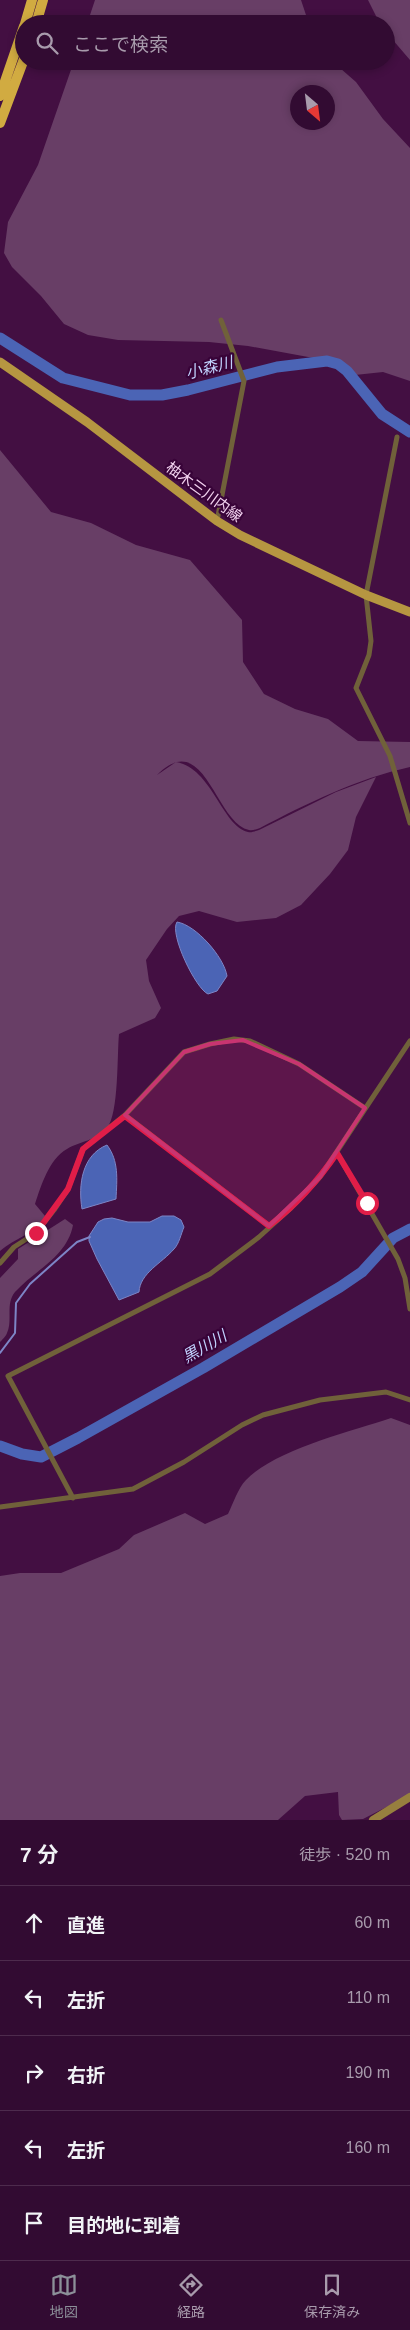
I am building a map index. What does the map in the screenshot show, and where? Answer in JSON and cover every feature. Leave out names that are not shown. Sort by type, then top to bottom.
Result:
[{"type":"highway","points":[[27,15],[32,0]]},
{"type":"highway","points":[[39,15],[43,0]]},
{"type":"highway","points":[[0,96],[15,52]]},
{"type":"highway","points":[[0,124],[20,70]]},
{"type":"main road","name":"柚木三川内線","points":[[0,362],[87,422],[217,521],[240,535],[366,595],[410,612]]},
{"type":"street","points":[[217,521],[244,381],[220,320]]},
{"type":"street","points":[[397,437],[366,595],[371,641],[369,655],[356,688],[390,756],[410,823]]},
{"type":"street","points":[[0,1263],[14,1246],[36,1233],[54,1210],[68,1189],[83,1149],[125,1116],[184,1052],[234,1039],[250,1042],[299,1064],[365,1108]]},
{"type":"street","points":[[73,1498],[8,1376],[210,1274],[259,1237],[290,1209],[320,1177],[410,1041]]},
{"type":"street","points":[[125,1116],[269,1226]]},
{"type":"street","points":[[337,1153],[398,1259],[410,1305]]},
{"type":"street","points":[[0,1507],[124,1491],[145,1484],[242,1425],[263,1415],[320,1400],[386,1392],[410,1400]]},
{"type":"street","points":[[373,1820],[410,1797]]},
{"type":"highlighted area","points":[[243,1040],[299,1064],[365,1108],[320,1177],[269,1226],[125,1115],[184,1052],[210,1044]]},
{"type":"shaded area","points":[[95,0],[301,0],[306,15],[90,15]]},
{"type":"shaded area","points":[[368,0],[410,0],[410,60],[395,42],[395,15],[376,15]]},
{"type":"shaded area","points":[[71,70],[342,70],[356,82],[383,119],[410,148],[410,381],[383,372],[355,375],[319,359],[248,346],[209,342],[118,340],[88,335],[64,324],[41,296],[12,267],[4,253],[8,222],[38,165]]},
{"type":"shaded area","points":[[0,450],[51,512],[91,523],[136,545],[190,560],[242,620],[243,662],[264,694],[295,709],[328,719],[358,741],[410,742],[410,767],[390,772],[351,785],[314,801],[260,828],[250,830],[237,824],[198,769],[187,762],[179,763],[188,766],[199,775],[231,819],[239,828],[249,832],[259,830],[336,792],[376,777],[356,817],[348,850],[330,874],[301,905],[276,918],[237,922],[199,911],[179,916],[167,929],[146,960],[149,981],[161,1008],[155,1018],[119,1034],[116,1097],[111,1121],[107,1128],[98,1136],[72,1146],[55,1159],[46,1174],[35,1204],[45,1216],[30,1232],[0,1251]]},
{"type":"shaded area","points":[[65,1219],[73,1225],[70,1236],[57,1254],[15,1292],[10,1302],[9,1328],[0,1342],[0,1278],[18,1259],[18,1249]]},
{"type":"shaded area","points":[[391,1418],[410,1425],[410,1795],[363,1819],[342,1820],[339,1815],[338,1792],[305,1796],[278,1820],[0,1820],[0,1576],[20,1573],[61,1573],[119,1549],[134,1535],[185,1513],[205,1524],[228,1514],[243,1483],[259,1469],[276,1459],[294,1450]]},
{"type":"water","points":[[177,922],[184,924],[200,935],[221,960],[227,976],[217,991],[208,994],[203,990],[191,972],[180,949],[177,938]]},
{"type":"water","points":[[107,1145],[114,1157],[117,1177],[116,1199],[82,1209],[81,1190],[87,1163],[92,1156]]},
{"type":"water","points":[[162,1216],[174,1216],[181,1220],[184,1227],[177,1244],[143,1279],[139,1292],[119,1300],[97,1259],[89,1241],[89,1236],[98,1222],[104,1219],[112,1218],[128,1222],[150,1222]]},
{"type":"waterway","name":"小森川","points":[[0,338],[63,378],[130,395],[162,395],[277,367],[327,361],[338,364],[347,371],[382,414],[410,432]]},
{"type":"waterway","name":"黒川川","points":[[0,1446],[22,1454],[41,1457],[78,1438],[203,1368],[340,1287],[362,1272],[393,1238],[410,1229]]},
{"type":"waterway","points":[[0,1353],[15,1333],[16,1303],[30,1284],[77,1242],[90,1237]]},
{"type":"route","points":[[36,1233],[68,1189],[83,1149],[125,1116],[269,1226],[290,1209],[320,1177],[337,1153],[367,1203]]}]
